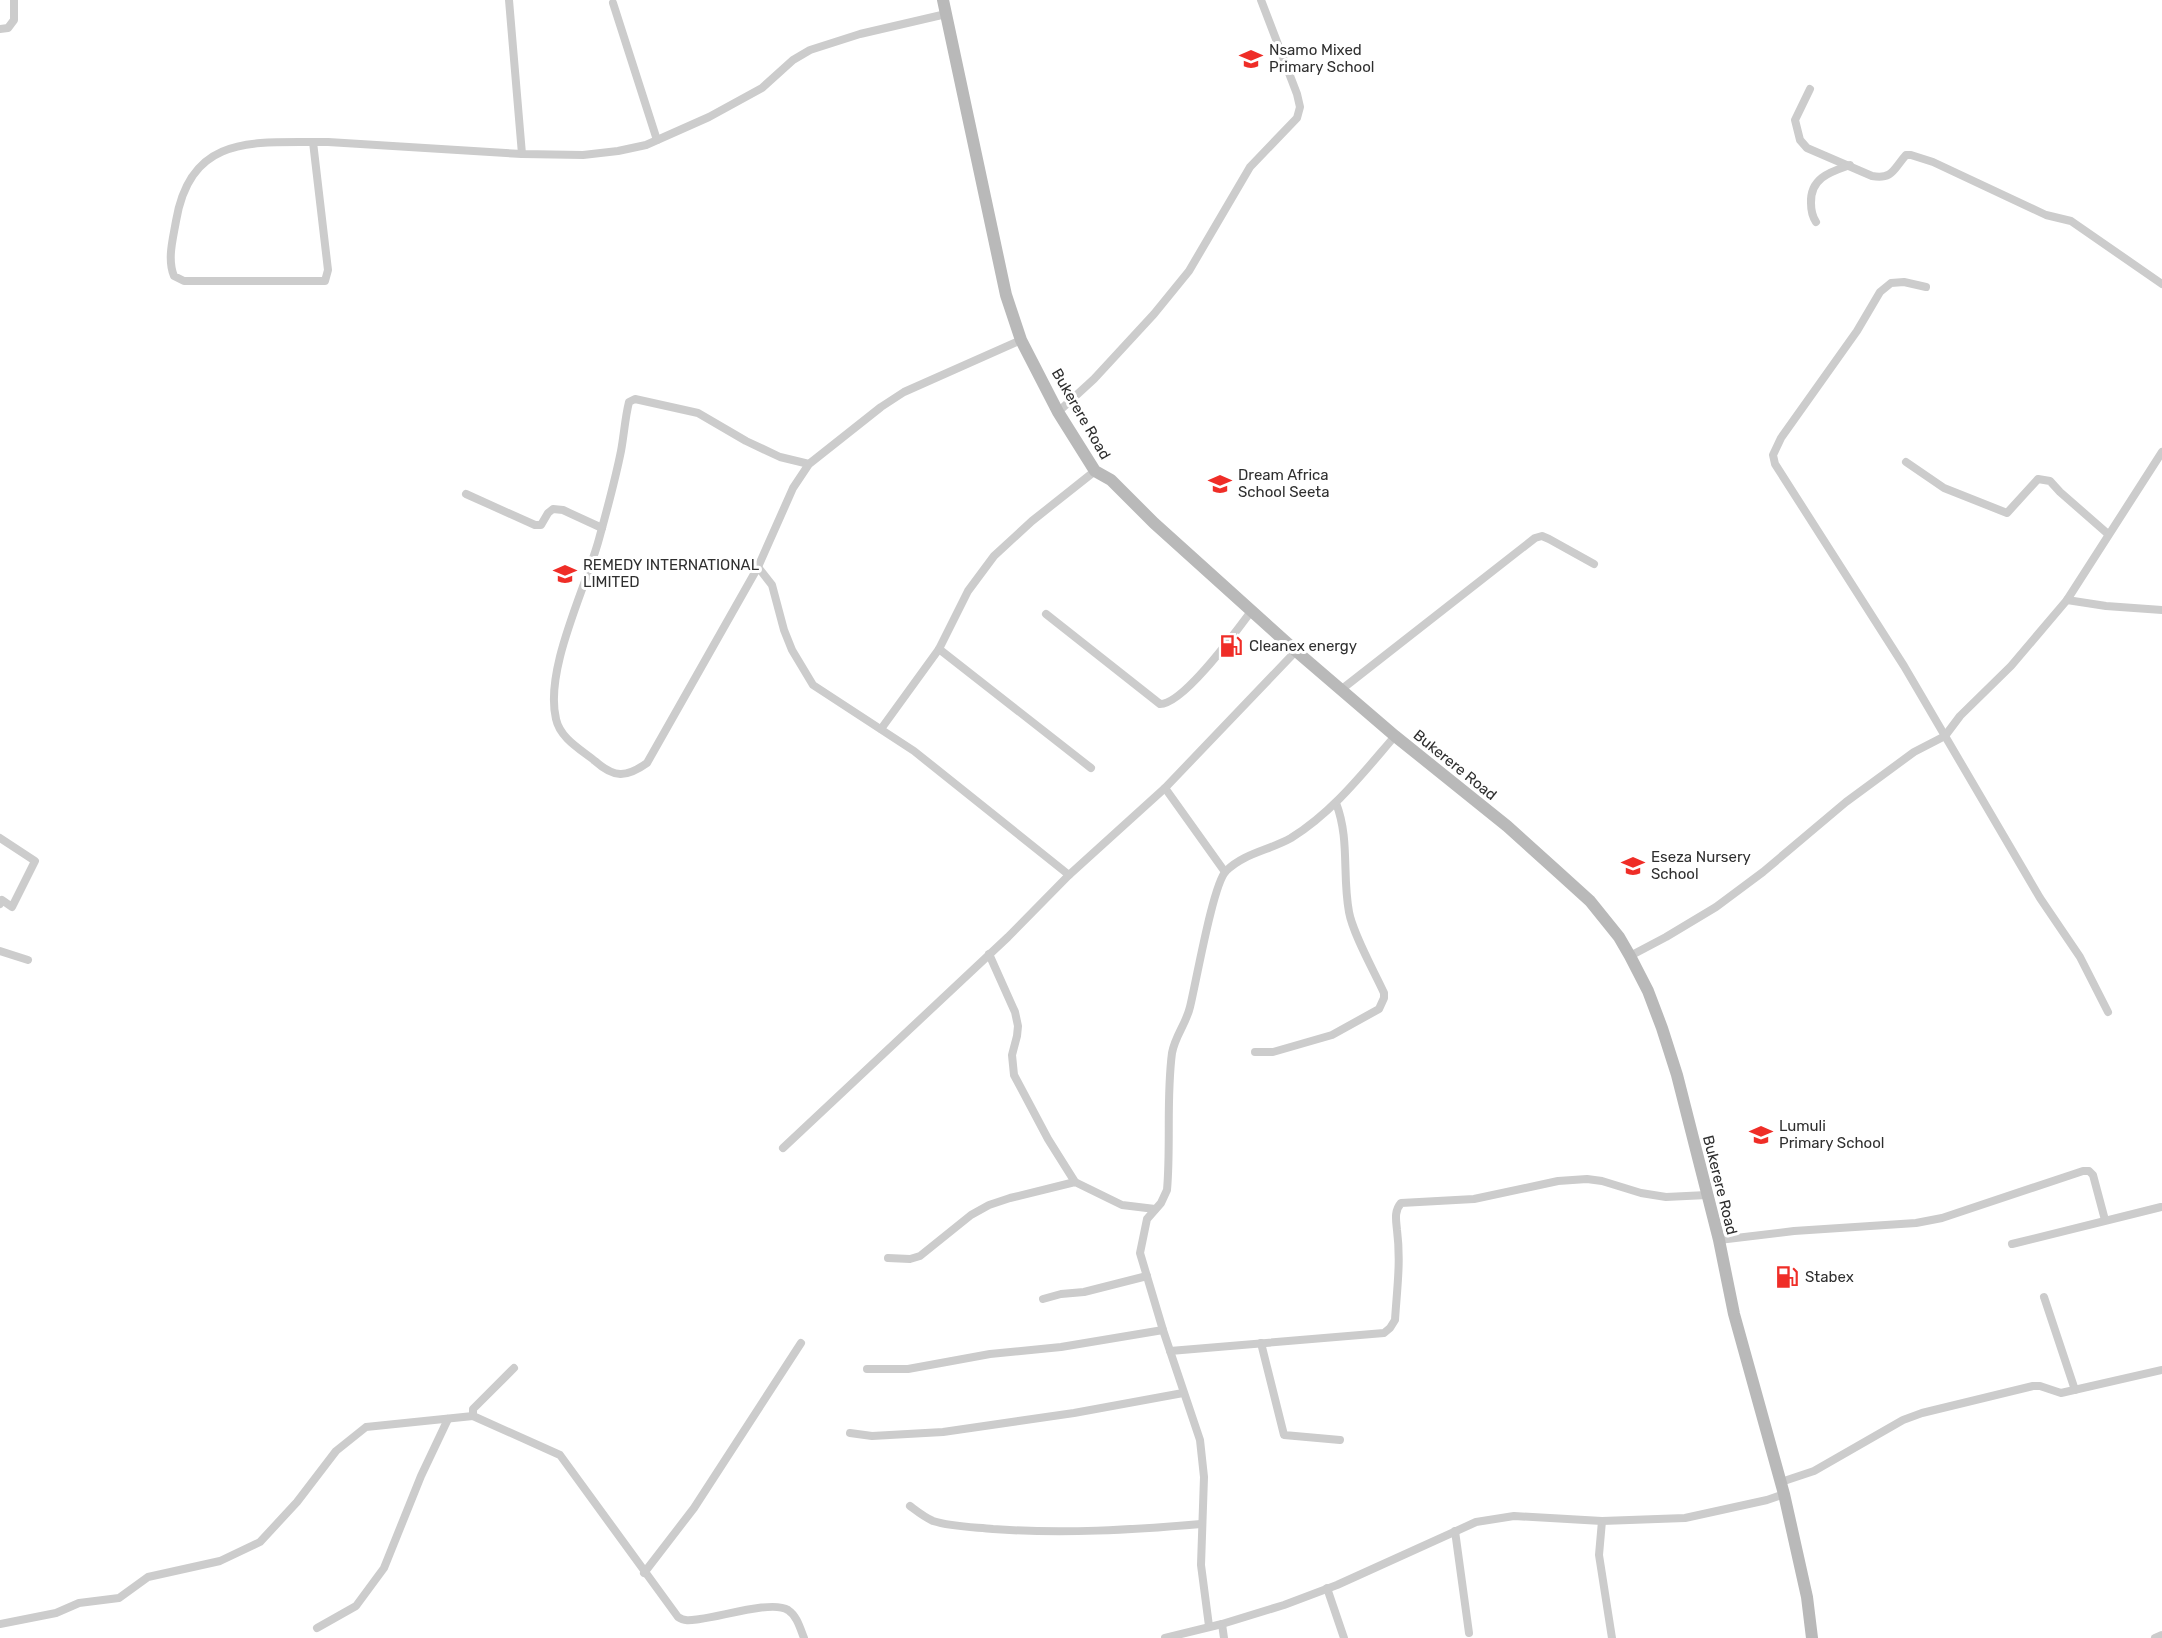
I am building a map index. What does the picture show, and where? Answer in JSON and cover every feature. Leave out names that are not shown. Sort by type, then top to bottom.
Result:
[{"type":"main road","name":"Bukerere Road","points":[[943,0],[1006,295],[1021,340],[1058,412],[1095,471],[1110,480],[1154,523],[1296,651],[1395,736],[1508,826],[1590,901],[1630,956],[1648,991],[1677,1075],[1719,1240],[1734,1314],[1782,1488],[1807,1597],[1812,1638]]},
{"type":"street","points":[[0,28],[8,28],[14,20],[14,0]]},
{"type":"street","points":[[509,0],[522,154]]},
{"type":"street","points":[[1058,412],[1094,379],[1154,314],[1189,271],[1250,167],[1297,118],[1300,107],[1297,94],[1261,0]]},
{"type":"street","points":[[613,3],[657,140]]},
{"type":"street","points":[[313,142],[328,270],[325,281],[184,280],[174,276],[171,269],[171,255],[180,200],[197,168],[212,155],[232,148],[267,143],[313,142],[522,154],[583,155],[618,151],[657,140],[709,117],[762,88],[793,60],[810,50],[860,34],[946,14]]},
{"type":"street","points":[[1810,89],[1795,120],[1800,140],[1808,148],[1872,176],[1882,178],[1892,173],[1906,155],[1911,154],[1933,162],[2036,211],[2071,221],[2162,284]]},
{"type":"street","points":[[1816,222],[1812,213],[1811,192],[1818,180],[1826,174],[1850,165]]},
{"type":"street","points":[[1926,287],[1904,282],[1891,283],[1880,292],[1857,332],[1781,438],[1773,455],[1779,472],[1904,666],[2040,898],[2080,957],[2108,1012]]},
{"type":"street","points":[[809,464],[780,457],[746,441],[698,413],[632,400],[628,404],[621,452],[602,528],[573,614],[555,685],[555,715],[558,729],[604,769],[616,774],[635,772],[647,764],[758,567],[793,488],[809,464],[881,407],[904,392],[1021,340]]},
{"type":"street","points":[[1630,956],[1716,907],[1763,872],[1846,802],[1914,752],[1945,736],[1960,716],[2017,660],[2067,600],[2162,452]]},
{"type":"street","points":[[1905,462],[1944,488],[2007,513],[2038,479],[2050,481],[2108,534]]},
{"type":"street","points":[[881,729],[939,649],[968,591],[994,556],[1032,521],[1095,471]]},
{"type":"street","points":[[466,494],[536,525],[541,525],[553,509],[563,510],[602,528]]},
{"type":"street","points":[[1342,689],[1535,538],[1542,536],[1550,539],[1594,564]]},
{"type":"street","points":[[758,567],[772,585],[792,650],[813,685],[914,751],[1069,875]]},
{"type":"street","points":[[2067,600],[2106,606],[2162,610]]},
{"type":"street","points":[[1046,614],[1161,704],[1171,702],[1207,669],[1252,610]]},
{"type":"street","points":[[939,649],[1091,768]]},
{"type":"street","points":[[783,1148],[989,954],[1069,875],[1165,788],[1296,651]]},
{"type":"street","points":[[1209,1626],[1201,1564],[1203,1458],[1200,1440],[1183,1394],[1140,1253],[1145,1227],[1167,1190],[1168,1101],[1174,1041],[1190,1010],[1210,918],[1219,883],[1225,872],[1252,854],[1291,837],[1336,803],[1395,736]]},
{"type":"street","points":[[1165,788],[1225,872]]},
{"type":"street","points":[[1255,1052],[1274,1052],[1332,1035],[1379,1009],[1384,998],[1384,993],[1349,915],[1345,837],[1336,803]]},
{"type":"street","points":[[0,838],[35,861],[12,907],[2,900],[0,904]]},
{"type":"street","points":[[0,951],[28,960]]},
{"type":"street","points":[[989,954],[1015,1012],[1018,1026],[1012,1055],[1014,1075],[1048,1139],[1075,1182],[1122,1204],[1155,1209]]},
{"type":"street","points":[[1719,1240],[1942,1218],[2083,1171],[2093,1175],[2105,1221]]},
{"type":"street","points":[[1170,1351],[1383,1333],[1395,1320],[1400,1263],[1396,1215],[1401,1203],[1474,1199],[1558,1181],[1587,1179],[1602,1181],[1641,1194],[1666,1197],[1707,1195]]},
{"type":"street","points":[[888,1258],[910,1259],[920,1256],[971,1215],[990,1205],[1075,1182]]},
{"type":"street","points":[[2012,1244],[2161,1207]]},
{"type":"street","points":[[1043,1299],[1061,1294],[1084,1292],[1147,1276]]},
{"type":"street","points":[[2044,1297],[2075,1390]]},
{"type":"street","points":[[867,1369],[908,1369],[990,1354],[1061,1347],[1163,1330]]},
{"type":"street","points":[[644,1573],[694,1508],[801,1343]]},
{"type":"street","points":[[1261,1343],[1284,1436],[1340,1440]]},
{"type":"street","points":[[473,1416],[473,1409],[514,1368]]},
{"type":"street","points":[[1171,1637],[1284,1605],[1476,1522],[1514,1516],[1602,1521],[1685,1518],[1767,1500],[1782,1488],[1903,1420],[1922,1413],[2034,1386],[2061,1393],[2162,1370]]},
{"type":"street","points":[[850,1433],[872,1436],[943,1432],[1183,1394]]},
{"type":"street","points":[[0,1624],[56,1613],[79,1603],[118,1598],[148,1577],[220,1561],[260,1542],[297,1502],[336,1451],[366,1426],[473,1416],[560,1455],[644,1573],[681,1620],[703,1619],[774,1606],[788,1610],[796,1619],[804,1638]]},
{"type":"street","points":[[316,1628],[356,1606],[384,1568],[421,1476],[448,1419]]},
{"type":"street","points":[[910,1506],[924,1517],[954,1526],[1025,1531],[1107,1532],[1201,1524]]},
{"type":"street","points":[[1602,1521],[1599,1555],[1612,1638]]},
{"type":"street","points":[[1455,1531],[1468,1633]]},
{"type":"street","points":[[1327,1588],[1344,1638]]},
{"type":"street","points":[[1222,1624],[1224,1638]]},
{"type":"street","points":[[2155,1638],[2162,1635]]},
{"type":"place","name":"Nsamo Mixed Primary School","points":[[1251,59]]},
{"type":"place","name":"Dream Africa School Seeta","points":[[1220,484]]},
{"type":"place","name":"REMEDY INTERNATIONAL LIMITED","points":[[565,574]]},
{"type":"place","name":"Cleanex energy","points":[[1231,646]]},
{"type":"place","name":"Eseza Nursery School","points":[[1633,866]]},
{"type":"place","name":"Lumuli Primary School","points":[[1761,1135]]},
{"type":"place","name":"Stabex","points":[[1787,1277]]}]
